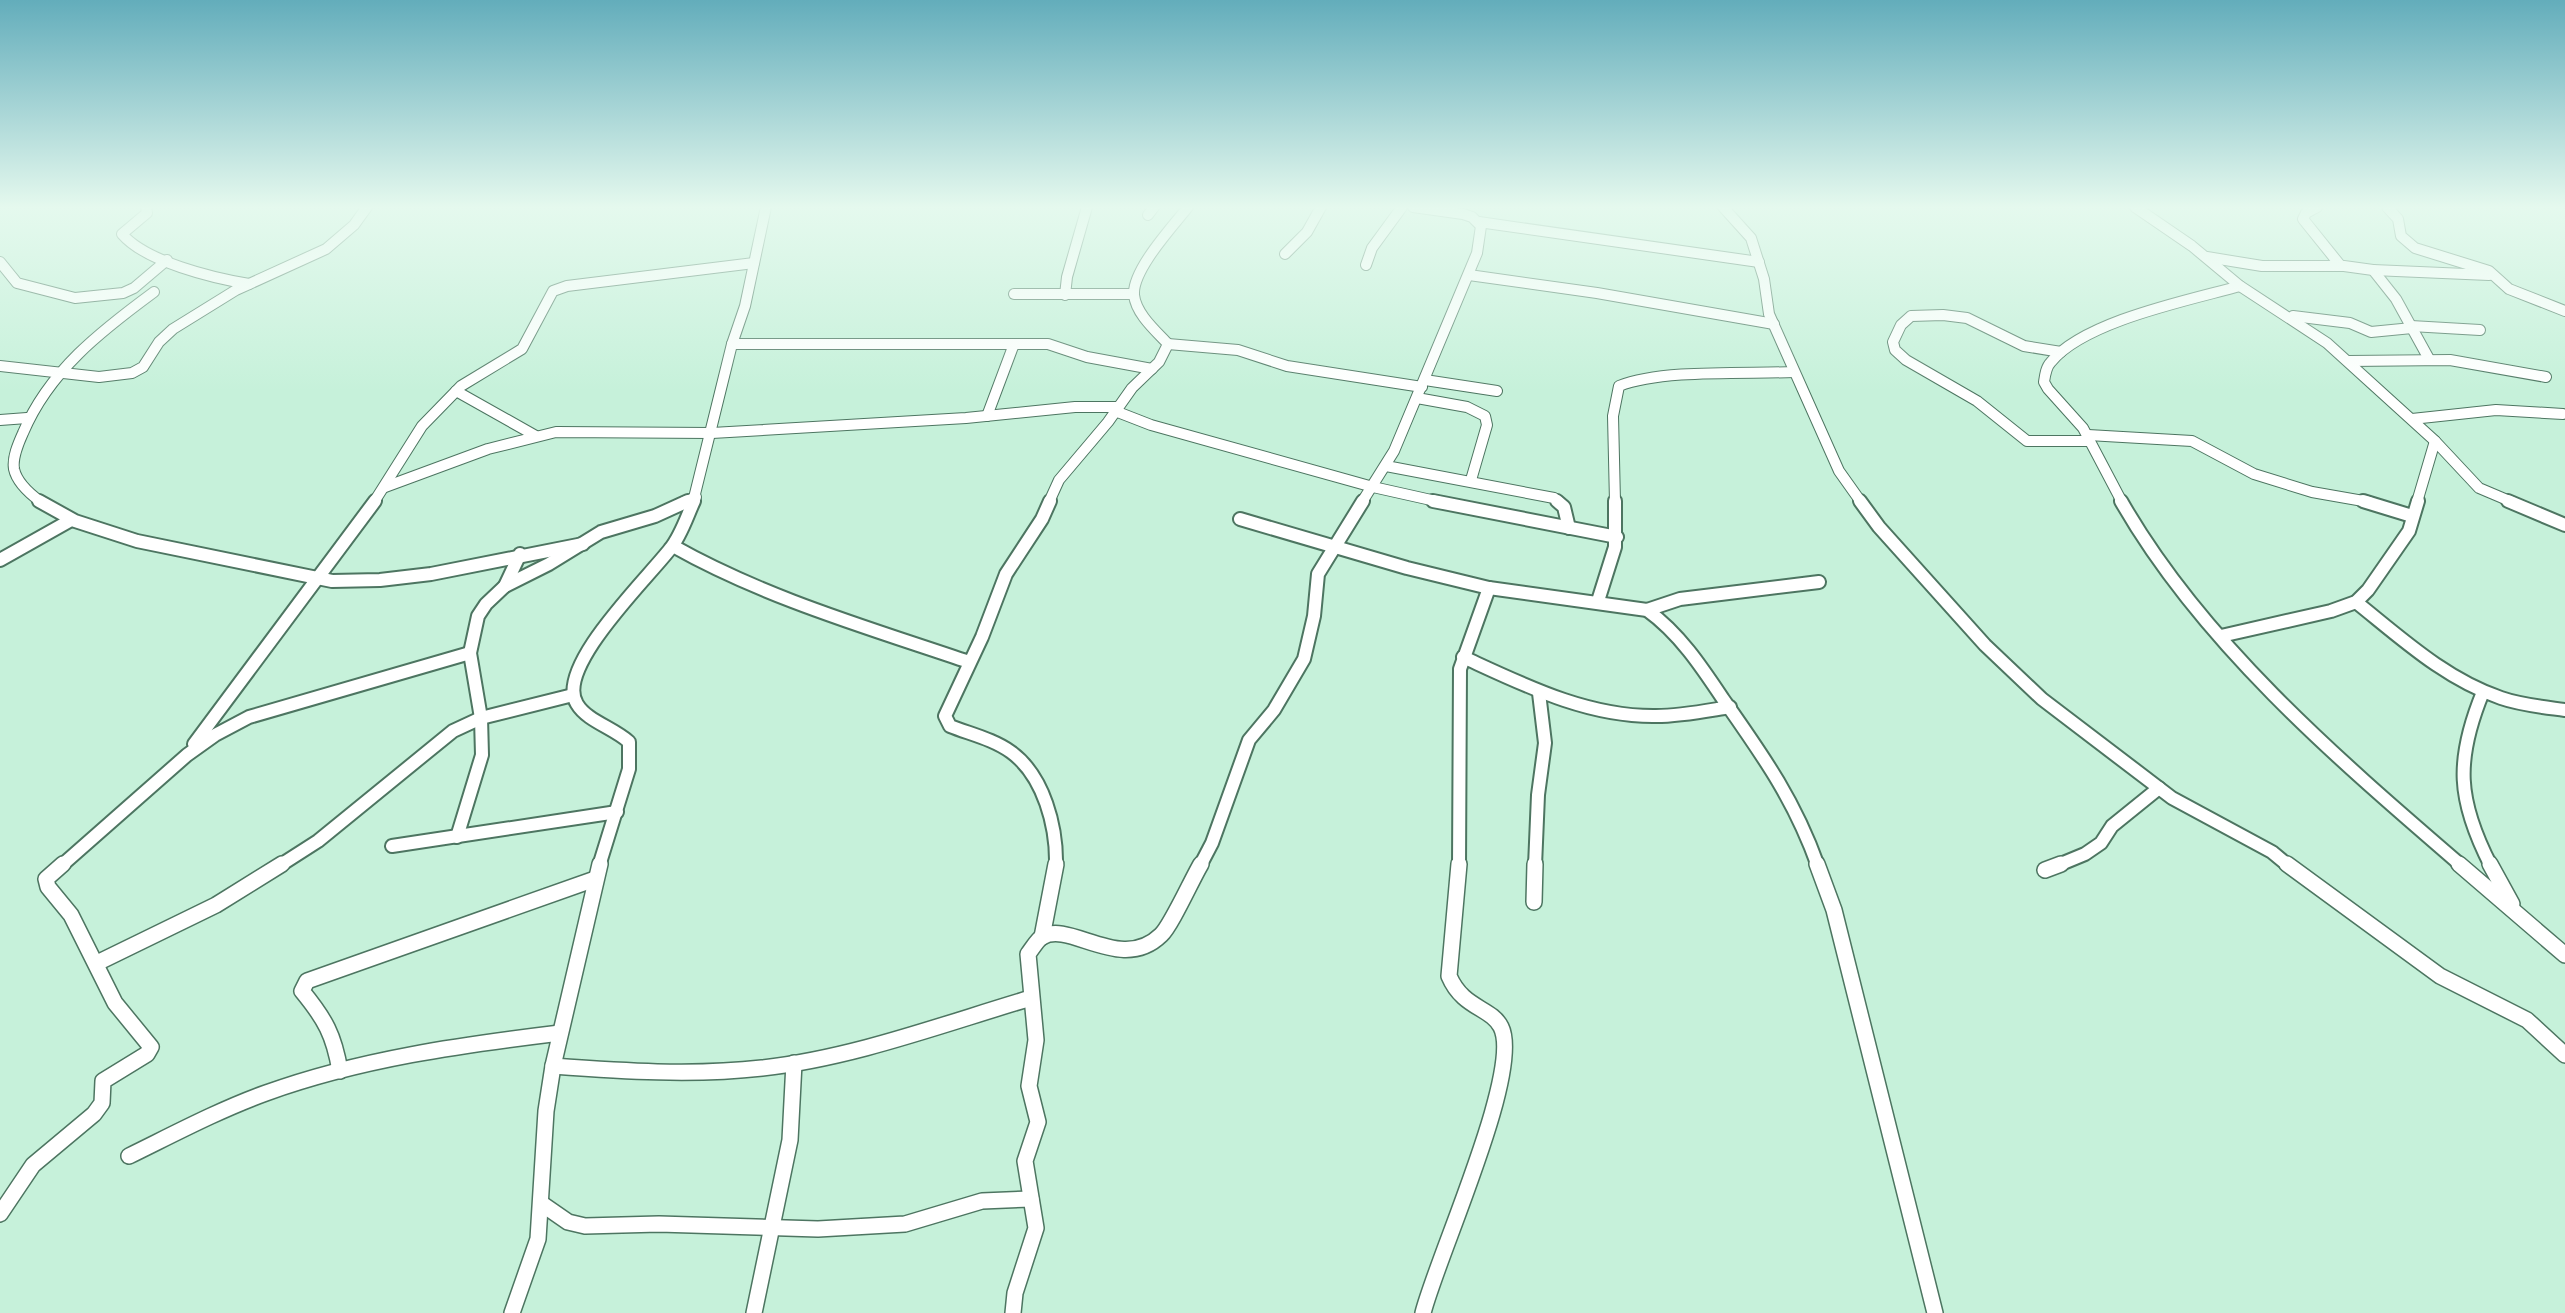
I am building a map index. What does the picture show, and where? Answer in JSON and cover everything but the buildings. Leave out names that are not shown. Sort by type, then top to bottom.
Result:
[{"type":"street","points":[[5,268],[17,283],[75,298],[123,293],[134,288],[157,268]]},
{"type":"street","points":[[190,268],[214,277],[249,284]]},
{"type":"street","points":[[0,366],[16,365],[105,376],[141,369],[164,336],[216,301],[288,268]]},
{"type":"street","points":[[190,751],[385,487],[411,440],[456,391],[522,349],[530,340],[549,295],[557,288],[712,268]]},
{"type":"street","points":[[512,1313],[537,1240],[542,1204],[546,1111],[553,1066],[595,879],[629,769],[629,742],[586,714],[577,705],[573,695],[573,681],[586,651],[673,545],[696,497],[753,268]]},
{"type":"street","points":[[1065,295],[1069,268]]},
{"type":"street","points":[[1142,268],[1134,294],[1143,316],[1168,344],[1238,350],[1287,366],[1421,388],[1497,391]]},
{"type":"street","points":[[1042,937],[1057,934],[1072,936],[1124,951],[1139,949],[1162,935],[1212,843],[1250,740],[1274,710],[1304,659],[1314,616],[1318,574],[1386,466],[1471,268]]},
{"type":"street","points":[[1760,268],[1773,324],[1839,471],[1887,537],[1985,645],[2042,699],[2159,789],[2206,818],[2258,843],[2281,858],[2340,905],[2440,976],[2527,1020],[2565,1055]]},
{"type":"street","points":[[2219,268],[2240,286],[2327,343],[2412,419],[2479,488],[2565,525]]},
{"type":"street","points":[[2362,268],[2493,275]]},
{"type":"street","points":[[2483,268],[2509,289],[2565,311]]},
{"type":"street","points":[[2373,270],[2388,287],[2429,359]]},
{"type":"street","points":[[1469,275],[1597,293],[1773,324]]},
{"type":"street","points":[[2240,286],[2119,321],[2061,352],[2051,361],[2044,382],[2048,390],[2077,419],[2136,527],[2161,564],[2221,636],[2300,720],[2565,955]]},
{"type":"street","points":[[155,292],[108,327],[60,372],[27,418],[15,457],[15,474],[40,503],[71,520],[158,546],[260,564],[317,579],[380,580],[414,576],[583,544]]},
{"type":"street","points":[[1014,294],[1134,294]]},
{"type":"street","points":[[2284,314],[2350,323],[2371,332],[2411,327],[2480,330]]},
{"type":"street","points":[[2061,352],[2024,346],[1973,321],[1943,315],[1911,316],[1901,325],[1893,342],[1895,350],[1906,360],[1977,401],[2026,441],[2060,443],[2089,438],[2192,441],[2254,474],[2312,492],[2355,498],[2412,516]]},
{"type":"street","points":[[732,344],[1048,344],[1087,357],[1152,369]]},
{"type":"street","points":[[987,416],[1014,344]]},
{"type":"street","points":[[1013,1313],[1015,1293],[1036,1228],[1025,1161],[1038,1122],[1029,1086],[1036,1040],[1028,954],[1042,937],[1057,866],[1049,811],[1038,784],[1025,764],[1012,752],[994,742],[967,734],[947,722],[945,716],[949,702],[982,638],[1006,574],[1042,519],[1059,480],[1132,388],[1159,362],[1168,344]]},
{"type":"street","points":[[2348,361],[2429,359],[2466,362],[2546,377]]},
{"type":"street","points":[[1598,601],[1614,561],[1617,537],[1613,412],[1619,386],[1657,377],[1794,372]]},
{"type":"street","points":[[1421,388],[1485,416],[1488,425],[1471,480]]},
{"type":"street","points":[[456,391],[536,436]]},
{"type":"street","points":[[385,487],[488,449],[536,436],[579,431],[712,433],[987,416],[1075,407],[1116,409],[1151,425],[1373,487],[1478,511],[1617,537]]},
{"type":"street","points":[[2412,419],[2496,410],[2563,414]]},
{"type":"street","points":[[0,420],[27,418]]},
{"type":"street","points":[[2221,636],[2331,611],[2356,602],[2409,531],[2435,441]]},
{"type":"street","points":[[1386,466],[1471,480],[1554,498],[1564,507],[1569,528]]},
{"type":"street","points":[[457,837],[482,755],[481,718],[470,653],[478,616],[486,604],[505,586],[601,532],[655,516],[696,497]]},
{"type":"street","points":[[1240,519],[1407,568],[1489,588],[1598,601],[1647,610],[1680,600],[1819,582]]},
{"type":"street","points":[[0,560],[71,520]]},
{"type":"street","points":[[673,545],[713,569],[969,662]]},
{"type":"street","points":[[505,586],[520,554]]},
{"type":"street","points":[[1423,1313],[1498,1099],[1505,1048],[1501,1027],[1492,1017],[1467,1003],[1456,992],[1449,976],[1458,886],[1461,787],[1459,685],[1463,657],[1489,588]]},
{"type":"street","points":[[2356,602],[2429,659],[2483,692],[2529,705],[2565,710]]},
{"type":"street","points":[[1647,610],[1675,633],[1773,770],[1802,822],[1821,867],[1834,910],[1886,1125],[1912,1214],[1935,1313]]},
{"type":"street","points":[[0,1214],[33,1165],[94,1115],[102,1103],[103,1081],[151,1051],[115,1003],[97,962],[71,915],[48,887],[46,879],[134,804],[190,751],[224,727],[249,717],[470,653]]},
{"type":"street","points":[[1463,657],[1539,693],[1570,704],[1623,715],[1694,715],[1730,707]]},
{"type":"street","points":[[2483,692],[2473,712],[2462,765],[2465,804],[2473,830],[2516,913]]},
{"type":"street","points":[[1534,902],[1538,796],[1545,743],[1539,693]]},
{"type":"street","points":[[97,962],[216,905],[282,864],[344,822],[453,731],[481,718],[573,695]]},
{"type":"street","points":[[2045,870],[2085,854],[2101,843],[2119,819],[2159,789]]},
{"type":"street","points":[[392,846],[617,812]]},
{"type":"street","points":[[340,1071],[335,1040],[322,1016],[302,991],[307,981],[595,879]]},
{"type":"street","points":[[553,1066],[681,1071],[745,1069],[793,1063],[1031,998]]},
{"type":"street","points":[[129,1156],[212,1116],[282,1088],[340,1071],[481,1042],[561,1033]]},
{"type":"street","points":[[754,1313],[790,1140],[793,1063]]},
{"type":"street","points":[[542,1204],[568,1222],[584,1226],[818,1229],[905,1224],[982,1201],[1031,1199]]}]
